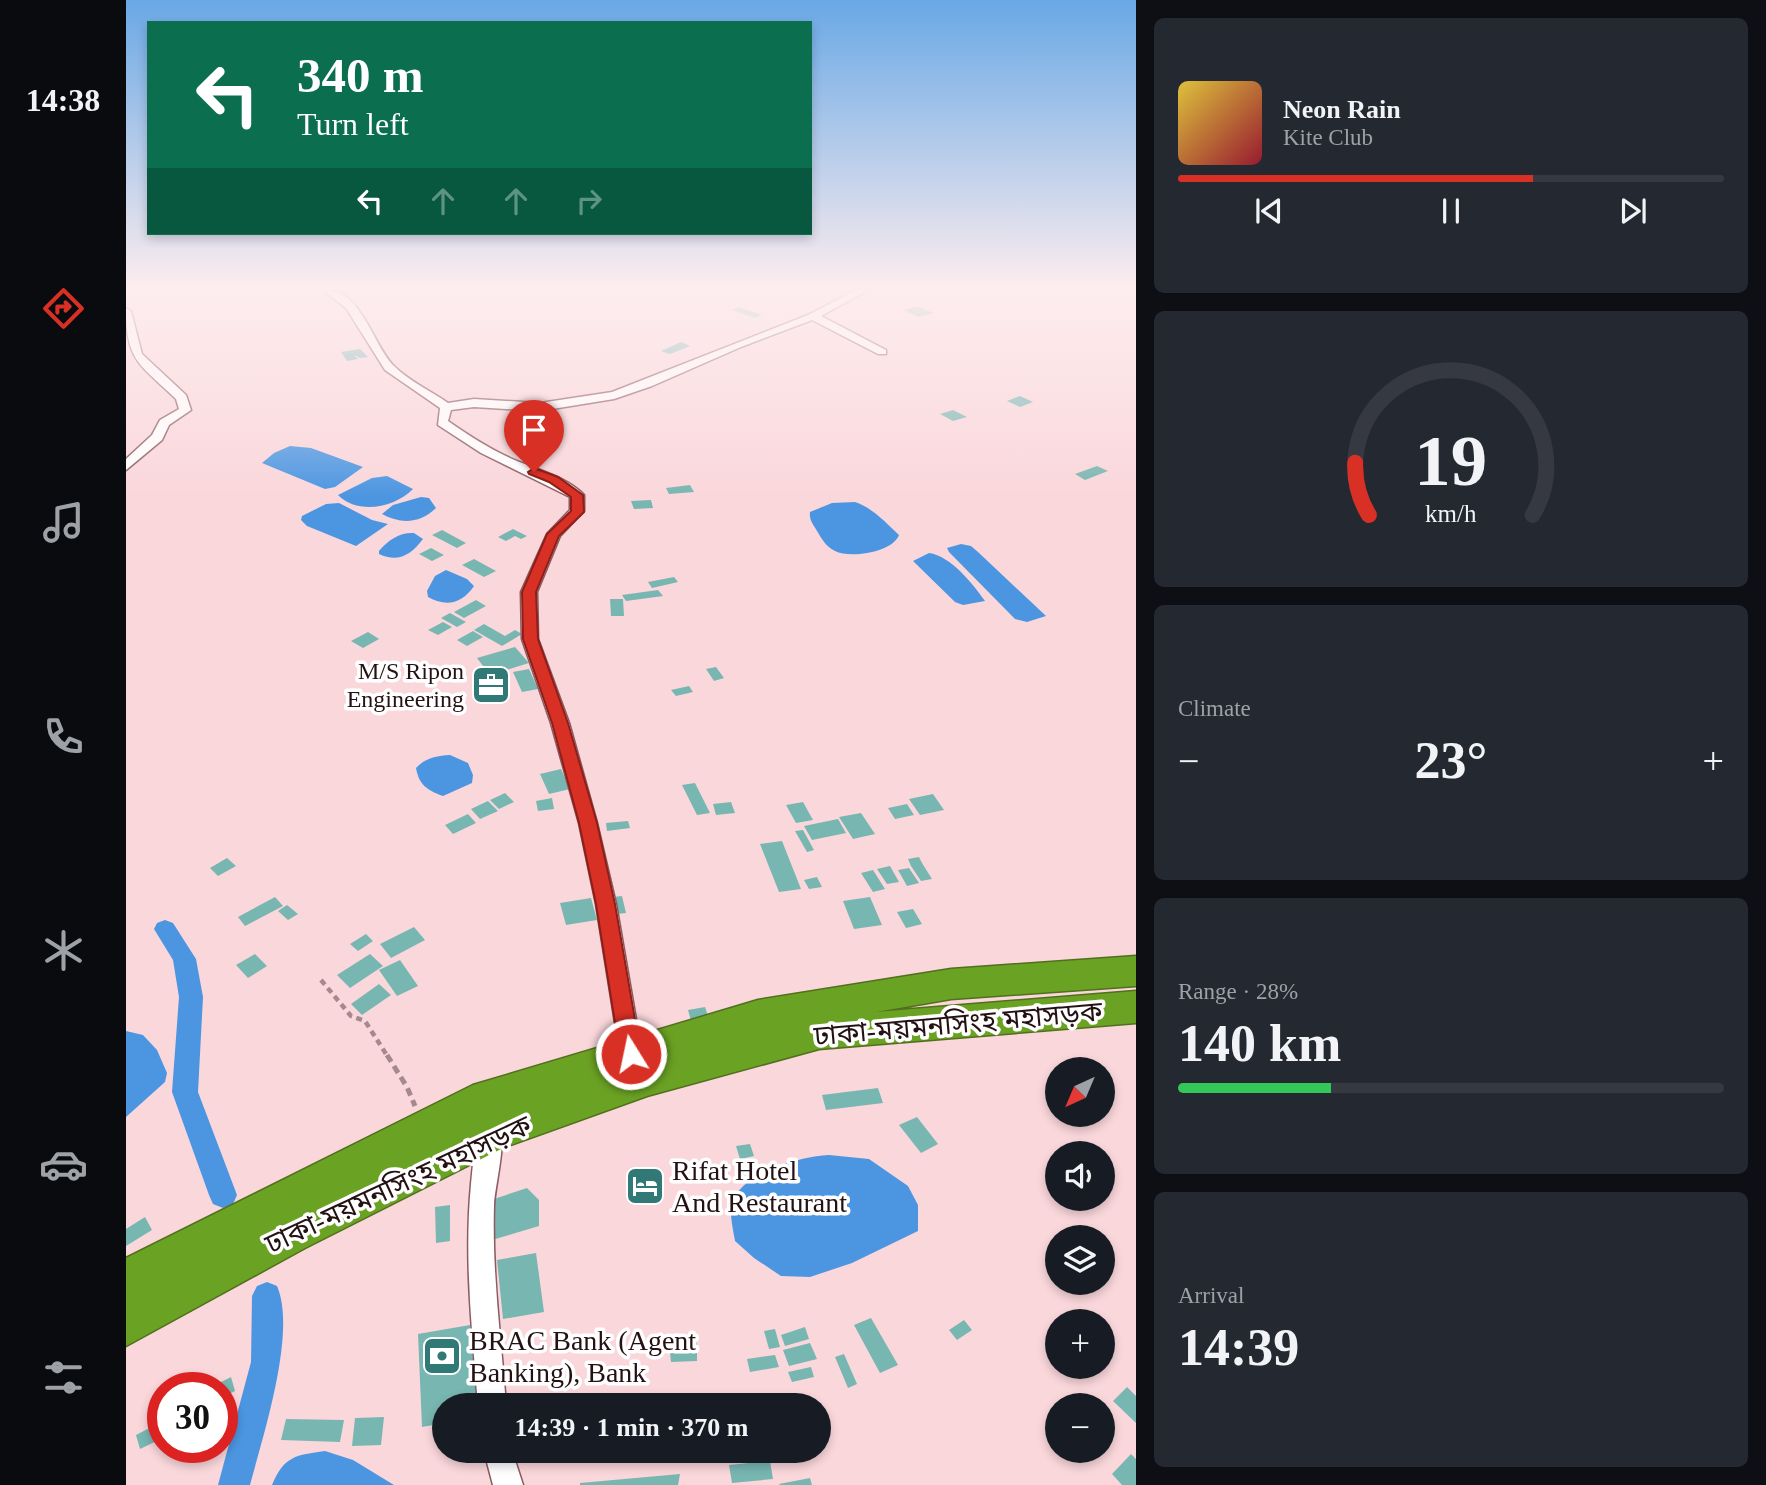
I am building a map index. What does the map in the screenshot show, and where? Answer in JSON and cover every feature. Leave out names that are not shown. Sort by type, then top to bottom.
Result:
[{"type":"highway","name":"ঢাকা-ময়মনসিংহ মহাসড়ক","points":[[126,1283],[473,1103],[631,1054],[758,1016],[937,986],[1136,971]]},
{"type":"highway","name":"ঢাকা-ময়মনসিংহ মহাসড়ক","points":[[126,1322],[289,1233],[491,1133],[646,1079],[818,1033],[1136,1007]]},
{"type":"street","points":[[126,466],[158,437],[164,423],[185,410],[182,398],[142,359]]},
{"type":"street","points":[[384,359],[389,368],[446,407],[474,402],[540,407],[594,400],[649,384],[705,359]]},
{"type":"street","points":[[446,407],[442,422],[474,445],[513,465],[554,479],[577,495],[578,512],[554,534],[529,592],[530,639],[560,723],[588,823],[606,904],[631,1054]]},
{"type":"street","points":[[491,1133],[481,1206],[482,1299],[491,1393]]},
{"type":"street","points":[[502,1463],[508,1485]]},
{"type":"path","points":[[321,980],[351,1016],[365,1021],[407,1087],[425,1127]]},
{"type":"water","points":[[290,446],[311,448],[363,467],[335,487],[325,489],[262,463],[274,453]]},
{"type":"water","points":[[387,476],[413,489],[396,501],[376,507],[355,505],[338,495],[372,478]]},
{"type":"water","points":[[421,497],[429,498],[436,508],[417,520],[396,520],[382,514],[393,505]]},
{"type":"water","points":[[855,502],[873,512],[899,535],[895,541],[880,550],[860,554],[842,553],[827,545],[812,522],[810,512],[832,503]]},
{"type":"water","points":[[339,503],[372,520],[388,524],[356,546],[307,526],[301,520],[302,516],[326,504]]},
{"type":"water","points":[[414,533],[423,539],[404,556],[392,558],[379,554],[383,547],[395,538]]},
{"type":"water","points":[[961,544],[971,546],[1046,616],[1027,622],[1015,619],[947,548]]},
{"type":"water","points":[[929,553],[953,565],[985,601],[963,605],[955,602],[913,561]]},
{"type":"water","points":[[446,570],[467,579],[474,586],[464,597],[447,603],[428,597],[427,591],[435,576]]},
{"type":"water","points":[[450,755],[468,763],[473,775],[472,783],[443,796],[425,786],[419,779],[416,768],[431,758]]},
{"type":"water","points":[[126,1031],[143,1035],[157,1050],[167,1073],[165,1082],[126,1117]]},
{"type":"water","points":[[829,1155],[869,1159],[908,1186],[918,1205],[918,1231],[852,1263],[810,1277],[781,1276],[735,1241],[732,1202],[748,1183],[774,1168]]},
{"type":"water","points":[[325,1451],[353,1460],[394,1485],[272,1485],[281,1468],[292,1459]]},
{"type":"building","points":[[1020,396],[1033,402],[1020,407],[1007,401]]},
{"type":"building","points":[[953,410],[967,417],[953,421],[940,414]]},
{"type":"building","points":[[1097,466],[1108,471],[1085,480],[1075,474]]},
{"type":"building","points":[[690,485],[694,492],[669,494],[666,488]]},
{"type":"building","points":[[651,500],[653,508],[634,509],[631,501]]},
{"type":"building","points":[[513,529],[527,536],[521,539],[515,536],[506,541],[498,537]]},
{"type":"building","points":[[442,530],[466,543],[457,548],[432,535]]},
{"type":"building","points":[[431,548],[444,555],[432,561],[419,554]]},
{"type":"building","points":[[474,559],[496,571],[484,577],[462,565]]},
{"type":"building","points":[[674,577],[678,582],[652,588],[648,582]]},
{"type":"building","points":[[658,590],[663,596],[626,601],[622,595]]},
{"type":"building","points":[[610,599],[623,599],[624,616],[611,616]]},
{"type":"building","points":[[476,600],[486,606],[464,618],[454,612]]},
{"type":"building","points":[[450,613],[466,622],[457,627],[441,618]]},
{"type":"building","points":[[443,622],[452,627],[438,635],[428,630]]},
{"type":"building","points":[[484,624],[505,636],[515,630],[522,634],[502,646],[474,630]]},
{"type":"building","points":[[473,631],[483,637],[467,646],[457,640]]},
{"type":"building","points":[[368,632],[379,639],[363,648],[351,641]]},
{"type":"building","points":[[515,647],[529,663],[490,675],[477,658]]},
{"type":"building","points":[[716,667],[724,678],[714,681],[706,669]]},
{"type":"building","points":[[529,669],[538,689],[522,692],[513,672]]},
{"type":"building","points":[[689,686],[693,692],[676,696],[671,690]]},
{"type":"building","points":[[561,769],[570,789],[549,794],[540,774]]},
{"type":"building","points":[[695,783],[710,813],[697,815],[682,785]]},
{"type":"building","points":[[505,793],[514,802],[499,809],[490,800]]},
{"type":"building","points":[[933,794],[944,810],[920,815],[909,799]]},
{"type":"building","points":[[552,798],[554,809],[538,811],[536,801]]},
{"type":"building","points":[[488,801],[498,811],[480,819],[471,809]]},
{"type":"building","points":[[731,802],[735,813],[716,815],[713,804]]},
{"type":"building","points":[[803,802],[813,820],[796,823],[786,805]]},
{"type":"building","points":[[907,804],[914,815],[895,819],[888,808]]},
{"type":"building","points":[[861,813],[875,834],[853,839],[839,817]]},
{"type":"building","points":[[468,814],[476,823],[453,834],[445,825]]},
{"type":"building","points":[[838,819],[846,833],[812,840],[804,826]]},
{"type":"building","points":[[628,821],[630,828],[607,831],[606,823]]},
{"type":"building","points":[[803,830],[814,850],[807,852],[795,831]]},
{"type":"building","points":[[782,841],[801,889],[779,892],[760,844]]},
{"type":"building","points":[[919,857],[932,879],[921,881],[911,866],[908,859]]},
{"type":"building","points":[[227,858],[236,866],[218,876],[210,868]]},
{"type":"building","points":[[890,866],[899,882],[887,884],[877,869]]},
{"type":"building","points":[[909,868],[919,883],[907,886],[898,870]]},
{"type":"building","points":[[873,870],[885,889],[873,892],[861,873]]},
{"type":"building","points":[[817,877],[822,887],[809,889],[804,880]]},
{"type":"building","points":[[622,896],[626,913],[617,914],[613,897]]},
{"type":"building","points":[[275,897],[283,906],[245,926],[238,917]]},
{"type":"building","points":[[870,897],[882,925],[854,929],[843,901]]},
{"type":"building","points":[[591,898],[597,920],[566,925],[560,903]]},
{"type":"building","points":[[287,905],[298,914],[288,920],[278,911]]},
{"type":"building","points":[[913,909],[922,924],[906,928],[897,912]]},
{"type":"building","points":[[414,927],[425,940],[391,958],[380,944]]},
{"type":"building","points":[[366,934],[373,941],[358,951],[350,944]]},
{"type":"building","points":[[255,954],[267,966],[248,978],[236,965]]},
{"type":"building","points":[[370,954],[383,966],[350,988],[337,975]]},
{"type":"building","points":[[400,960],[418,986],[397,996],[379,970]]},
{"type":"building","points":[[379,984],[391,995],[362,1015],[351,1004]]},
{"type":"building","points":[[705,1007],[709,1019],[691,1021],[688,1010]]},
{"type":"building","points":[[878,1088],[883,1103],[826,1110],[822,1095]]},
{"type":"building","points":[[917,1117],[938,1144],[921,1153],[899,1125]]},
{"type":"building","points":[[750,1144],[754,1156],[740,1159],[736,1146]]},
{"type":"building","points":[[527,1188],[539,1200],[539,1226],[492,1240],[494,1199]]},
{"type":"building","points":[[450,1205],[450,1241],[436,1243],[435,1207]]},
{"type":"building","points":[[145,1217],[152,1230],[126,1246],[126,1229]]},
{"type":"building","points":[[536,1253],[544,1312],[503,1319],[497,1260]]},
{"type":"building","points":[[871,1318],[898,1365],[880,1373],[854,1325]]},
{"type":"building","points":[[964,1320],[972,1330],[957,1340],[949,1330]]},
{"type":"building","points":[[470,1325],[476,1393],[432,1393],[432,1425],[422,1427],[418,1334]]},
{"type":"building","points":[[805,1327],[809,1339],[785,1346],[781,1335]]},
{"type":"building","points":[[775,1329],[780,1347],[769,1349],[764,1331]]},
{"type":"building","points":[[695,1334],[697,1348],[673,1350],[671,1336]]},
{"type":"building","points":[[810,1343],[817,1359],[789,1366],[783,1350]]},
{"type":"building","points":[[697,1351],[697,1361],[671,1362],[670,1352]]},
{"type":"building","points":[[844,1354],[857,1384],[848,1388],[835,1357]]},
{"type":"building","points":[[775,1355],[779,1367],[750,1372],[747,1359]]},
{"type":"building","points":[[811,1367],[814,1377],[792,1382],[788,1372]]},
{"type":"building","points":[[1127,1387],[1136,1396],[1136,1423],[1115,1403],[1115,1399]]},
{"type":"building","points":[[384,1417],[381,1445],[352,1446],[355,1418]]},
{"type":"building","points":[[286,1419],[344,1420],[340,1442],[281,1440]]},
{"type":"building","points":[[147,1429],[147,1446],[140,1449],[136,1435]]},
{"type":"building","points":[[1131,1454],[1136,1459],[1136,1485],[1122,1485],[1112,1474]]},
{"type":"building","points":[[770,1463],[773,1479],[732,1483],[729,1465]]},
{"type":"building","points":[[680,1474],[678,1485],[580,1485],[580,1483]]},
{"type":"building","points":[[810,1478],[812,1485],[779,1484]]},
{"type":"waterway","points":[[165,929],[184,959],[191,997],[185,1092],[223,1195]]},
{"type":"waterway","points":[[234,1485],[266,1362],[267,1296]]},
{"type":"place","name":"M/S Ripon Engineering","points":[[491,685]]},
{"type":"place","name":"Rifat Hotel And Restaurant","points":[[645,1186]]},
{"type":"place","name":"BRAC Bank (Agent Banking), Bank","points":[[442,1356]]},
{"type":"route","points":[[534,472],[554,479],[577,495],[578,512],[554,534],[529,592],[530,639],[560,723],[588,823],[606,904],[631,1054]]}]
